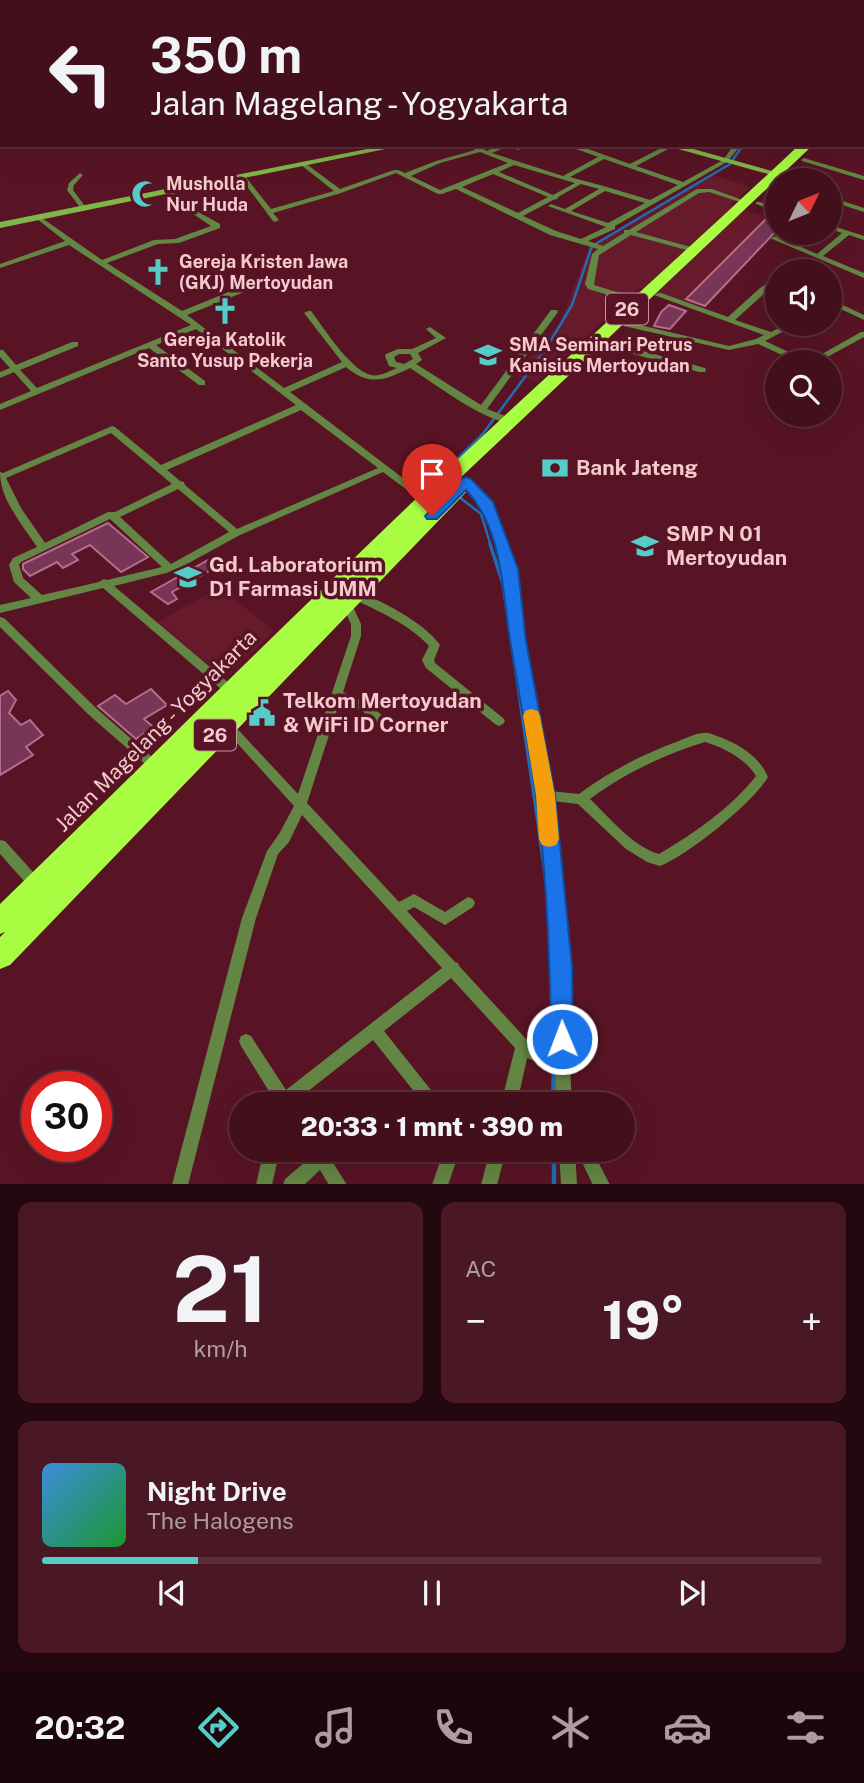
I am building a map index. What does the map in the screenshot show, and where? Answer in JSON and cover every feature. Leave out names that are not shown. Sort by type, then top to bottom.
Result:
[{"type":"highway","name":"Jalan Magelang - Yogyakarta","points":[[790,168],[806,153]]},
{"type":"highway","name":"Jalan Magelang - Yogyakarta","points":[[0,956],[156,767],[232,692],[444,494],[636,300],[765,192]]},
{"type":"highway","name":"Jalan Magelang - Yogyakarta","points":[[0,922],[37,886],[101,836],[226,724],[350,599],[507,420],[534,405],[607,344],[752,203]]},
{"type":"street","points":[[0,225],[391,147]]},
{"type":"street","points":[[474,147],[514,163],[649,202]]},
{"type":"street","points":[[404,176],[438,162],[501,147]]},
{"type":"street","points":[[576,147],[681,184]]},
{"type":"street","points":[[630,166],[667,147]]},
{"type":"street","points":[[673,147],[730,162],[765,175]]},
{"type":"street","points":[[636,300],[589,284],[596,254],[649,202],[730,162],[737,147]]},
{"type":"street","points":[[806,153],[864,178]]},
{"type":"street","points":[[564,178],[605,156]]},
{"type":"street","points":[[269,212],[339,192],[396,171],[440,193],[514,163]]},
{"type":"street","points":[[303,164],[339,192]]},
{"type":"street","points":[[494,173],[566,211],[695,251]]},
{"type":"street","points":[[80,175],[71,184],[70,190],[84,209]]},
{"type":"street","points":[[242,176],[275,220]]},
{"type":"street","points":[[518,216],[553,202],[581,182]]},
{"type":"street","points":[[457,187],[518,216],[592,246],[605,248]]},
{"type":"street","points":[[566,211],[605,188]]},
{"type":"street","points":[[582,242],[620,229],[701,190],[765,207]]},
{"type":"street","points":[[103,262],[157,242],[188,237],[217,226],[191,211],[169,191]]},
{"type":"street","points":[[842,203],[864,210]]},
{"type":"street","points":[[39,218],[69,242],[181,314],[285,391],[383,469],[444,494],[486,502],[510,569],[518,641],[545,795],[561,966],[559,1063],[563,1092]]},
{"type":"street","points":[[842,231],[864,238]]},
{"type":"street","points":[[818,257],[847,233]]},
{"type":"street","points":[[1,266],[69,242]]},
{"type":"street","points":[[790,245],[864,276]]},
{"type":"street","points":[[181,314],[251,286]]},
{"type":"street","points":[[730,320],[765,288]]},
{"type":"street","points":[[658,295],[765,333]]},
{"type":"street","points":[[842,308],[864,318]]},
{"type":"street","points":[[486,412],[554,312]]},
{"type":"street","points":[[308,313],[347,363],[357,373],[369,379],[379,378],[418,360],[413,352]]},
{"type":"street","points":[[627,324],[721,347],[739,347],[769,336]]},
{"type":"street","points":[[0,407],[196,326]]},
{"type":"street","points":[[430,329],[442,338],[413,352],[397,351],[389,356],[392,364],[408,366],[486,412],[507,420]]},
{"type":"street","points":[[834,350],[864,334]]},
{"type":"street","points":[[759,341],[778,350]]},
{"type":"street","points":[[0,375],[75,344]]},
{"type":"street","points":[[607,344],[702,370]]},
{"type":"street","points":[[150,345],[202,383]]},
{"type":"street","points":[[0,352],[36,392]]},
{"type":"street","points":[[285,391],[347,363]]},
{"type":"street","points":[[161,469],[302,406]]},
{"type":"street","points":[[43,548],[16,508],[0,476],[112,429],[181,484],[236,533]]},
{"type":"street","points":[[0,609],[170,569],[236,533],[383,469]]},
{"type":"street","points":[[114,516],[181,484]]},
{"type":"street","points":[[39,598],[18,579],[13,565],[17,560],[111,514],[170,569]]},
{"type":"street","points":[[104,583],[232,692]]},
{"type":"street","points":[[180,1184],[249,918],[273,851],[284,838],[300,806],[356,636],[350,599]]},
{"type":"street","points":[[350,599],[417,629],[432,641],[435,645],[428,660],[430,665],[499,721]]},
{"type":"street","points":[[0,621],[93,712],[156,767]]},
{"type":"street","points":[[337,694],[365,707],[388,726]]},
{"type":"street","points":[[226,724],[396,910],[529,1050],[559,1063]]},
{"type":"street","points":[[545,795],[581,799],[635,847],[653,860],[660,860],[739,801],[762,777],[760,770],[736,751],[719,740],[705,737],[661,750],[629,766],[581,799]]},
{"type":"street","points":[[0,845],[37,886]]},
{"type":"street","points":[[396,910],[414,900],[445,919],[468,903]]},
{"type":"street","points":[[298,1092],[453,968]]},
{"type":"street","points":[[374,1030],[423,1092]]},
{"type":"street","points":[[246,1041],[277,1092]]},
{"type":"street","points":[[513,1092],[529,1050]]},
{"type":"street","points":[[264,1184],[269,1162]]},
{"type":"street","points":[[292,1184],[312,1162]]},
{"type":"street","points":[[324,1162],[339,1184]]},
{"type":"street","points":[[440,1184],[448,1162]]},
{"type":"street","points":[[489,1184],[495,1162]]},
{"type":"street","points":[[568,1162],[569,1184]]},
{"type":"street","points":[[590,1162],[601,1184]]},
{"type":"shaded area","points":[[710,174],[750,187],[730,206],[765,216],[765,238],[697,306],[639,288],[537,382],[514,375],[560,323],[589,247]]},
{"type":"shaded area","points":[[220,587],[274,631],[224,678],[158,622]]},
{"type":"building","points":[[765,220],[765,243],[705,306],[686,299]]},
{"type":"building","points":[[669,305],[686,311],[670,329],[654,326],[661,312]]},
{"type":"building","points":[[108,523],[148,557],[121,572],[90,545],[72,554],[78,560],[63,568],[57,562],[30,576],[23,569],[23,564]]},
{"type":"building","name":"Gd. Laboratorium D1 Farmasi UMM","points":[[217,555],[225,562],[172,592],[177,599],[168,604],[151,592]]},
{"type":"building","points":[[151,689],[167,705],[144,719],[153,727],[136,739],[98,706],[115,695],[126,704]]},
{"type":"building","points":[[8,691],[16,700],[9,713],[21,725],[30,720],[43,735],[26,747],[33,755],[0,775],[0,696]]},
{"type":"waterway","points":[[452,464],[482,435],[547,347],[572,305],[592,246],[730,164],[742,147]]},
{"type":"waterway","points":[[458,496],[481,514],[491,546]]},
{"type":"waterway","points":[[490,544],[503,584],[539,829]]},
{"type":"waterway","points":[[539,827],[548,891]]},
{"type":"waterway","points":[[553,1092],[554,1066]]},
{"type":"waterway","points":[[554,1162],[554,1184]]},
{"type":"slow traffic","points":[[531,716],[545,795],[549,839]]},
{"type":"place","name":"Musholla Nur Huda","points":[[145,194]]},
{"type":"place","name":"Gereja Kristen Jawa (GKJ) Mertoyudan","points":[[158,272]]},
{"type":"place","name":"Gereja Katolik Santo Yusup Pekerja","points":[[225,311]]},
{"type":"place","name":"SMA Seminari Petrus Kanisius Mertoyudan","points":[[488,355]]},
{"type":"place","name":"Bank Jateng","points":[[555,468]]},
{"type":"place","name":"SMP N 01 Mertoyudan","points":[[645,546]]},
{"type":"place","name":"Gd. Laboratorium D1 Farmasi UMM","points":[[188,577]]},
{"type":"place","name":"Telkom Mertoyudan & WiFi ID Corner","points":[[262,713]]},
{"type":"route","points":[[432,516],[466,482],[486,502],[510,569],[518,641],[545,795],[561,966],[562,1039]]}]
